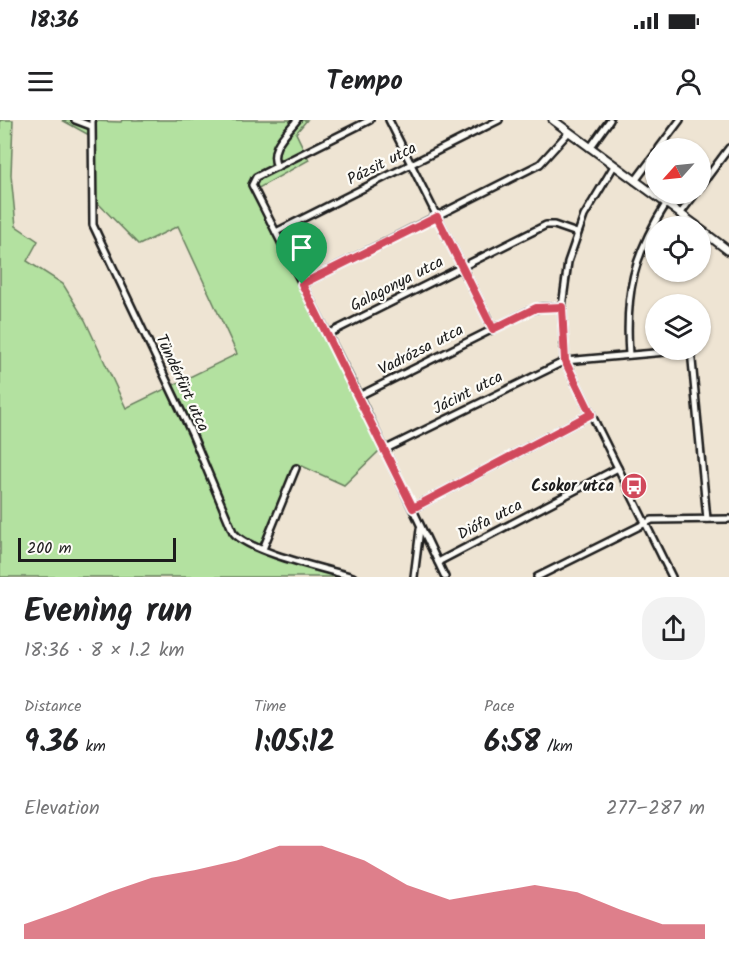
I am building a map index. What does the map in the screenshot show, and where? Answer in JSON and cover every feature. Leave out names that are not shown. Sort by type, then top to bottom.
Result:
[{"type":"street","points":[[75,120],[92,123]]},
{"type":"street","points":[[277,167],[273,157],[275,149],[297,120]]},
{"type":"street","points":[[370,120],[254,179],[252,185],[359,396],[445,577]]},
{"type":"street","points":[[390,120],[493,329]]},
{"type":"street","name":"Pázsit utca","points":[[276,232],[499,120]]},
{"type":"street","points":[[553,120],[645,188]]},
{"type":"street","points":[[590,148],[610,120]]},
{"type":"street","points":[[666,138],[680,120]]},
{"type":"street","name":"Tündérfürt utca","points":[[92,123],[91,217],[96,233],[192,434],[233,532],[240,540],[262,549],[353,577]]},
{"type":"street","points":[[302,284],[540,164],[569,132]]},
{"type":"street","points":[[711,172],[729,148]]},
{"type":"street","points":[[614,166],[591,202],[577,233],[566,276],[562,307],[565,361],[672,577]]},
{"type":"street","points":[[635,181],[645,168]]},
{"type":"street","points":[[629,355],[627,322],[632,277],[644,239],[666,204],[683,216]]},
{"type":"street","points":[[680,214],[688,204]]},
{"type":"street","name":"Galagonya utca","points":[[328,334],[546,225],[554,225],[577,233]]},
{"type":"street","points":[[711,238],[729,250]]},
{"type":"street","name":"Vadrózsa utca","points":[[359,396],[536,308],[562,307]]},
{"type":"street","points":[[565,361],[645,354]]},
{"type":"street","points":[[691,360],[707,519]]},
{"type":"street","name":"Jácint utca","points":[[384,450],[565,361]]},
{"type":"street","points":[[413,508],[591,414]]},
{"type":"street","points":[[262,549],[296,468]]},
{"type":"street","name":"Diófa utca","points":[[438,562],[618,468]]},
{"type":"street","points":[[537,577],[652,520],[729,519]]},
{"type":"street","points":[[414,577],[420,528]]},
{"type":"green space","points":[[0,120],[13,120],[11,175],[16,226],[38,241],[27,261],[63,284],[85,320],[126,408],[237,354],[178,226],[139,245],[90,195],[89,135],[62,120],[121,122],[122,120],[307,120],[296,133],[309,160],[253,191],[380,450],[344,485],[300,465],[258,551],[342,577],[0,577]]},
{"type":"place","name":"Csokor utca","points":[[634,486]]},
{"type":"route","points":[[437,217],[493,329],[536,308],[562,307],[565,361],[591,414],[413,508],[302,284],[437,217]]}]
